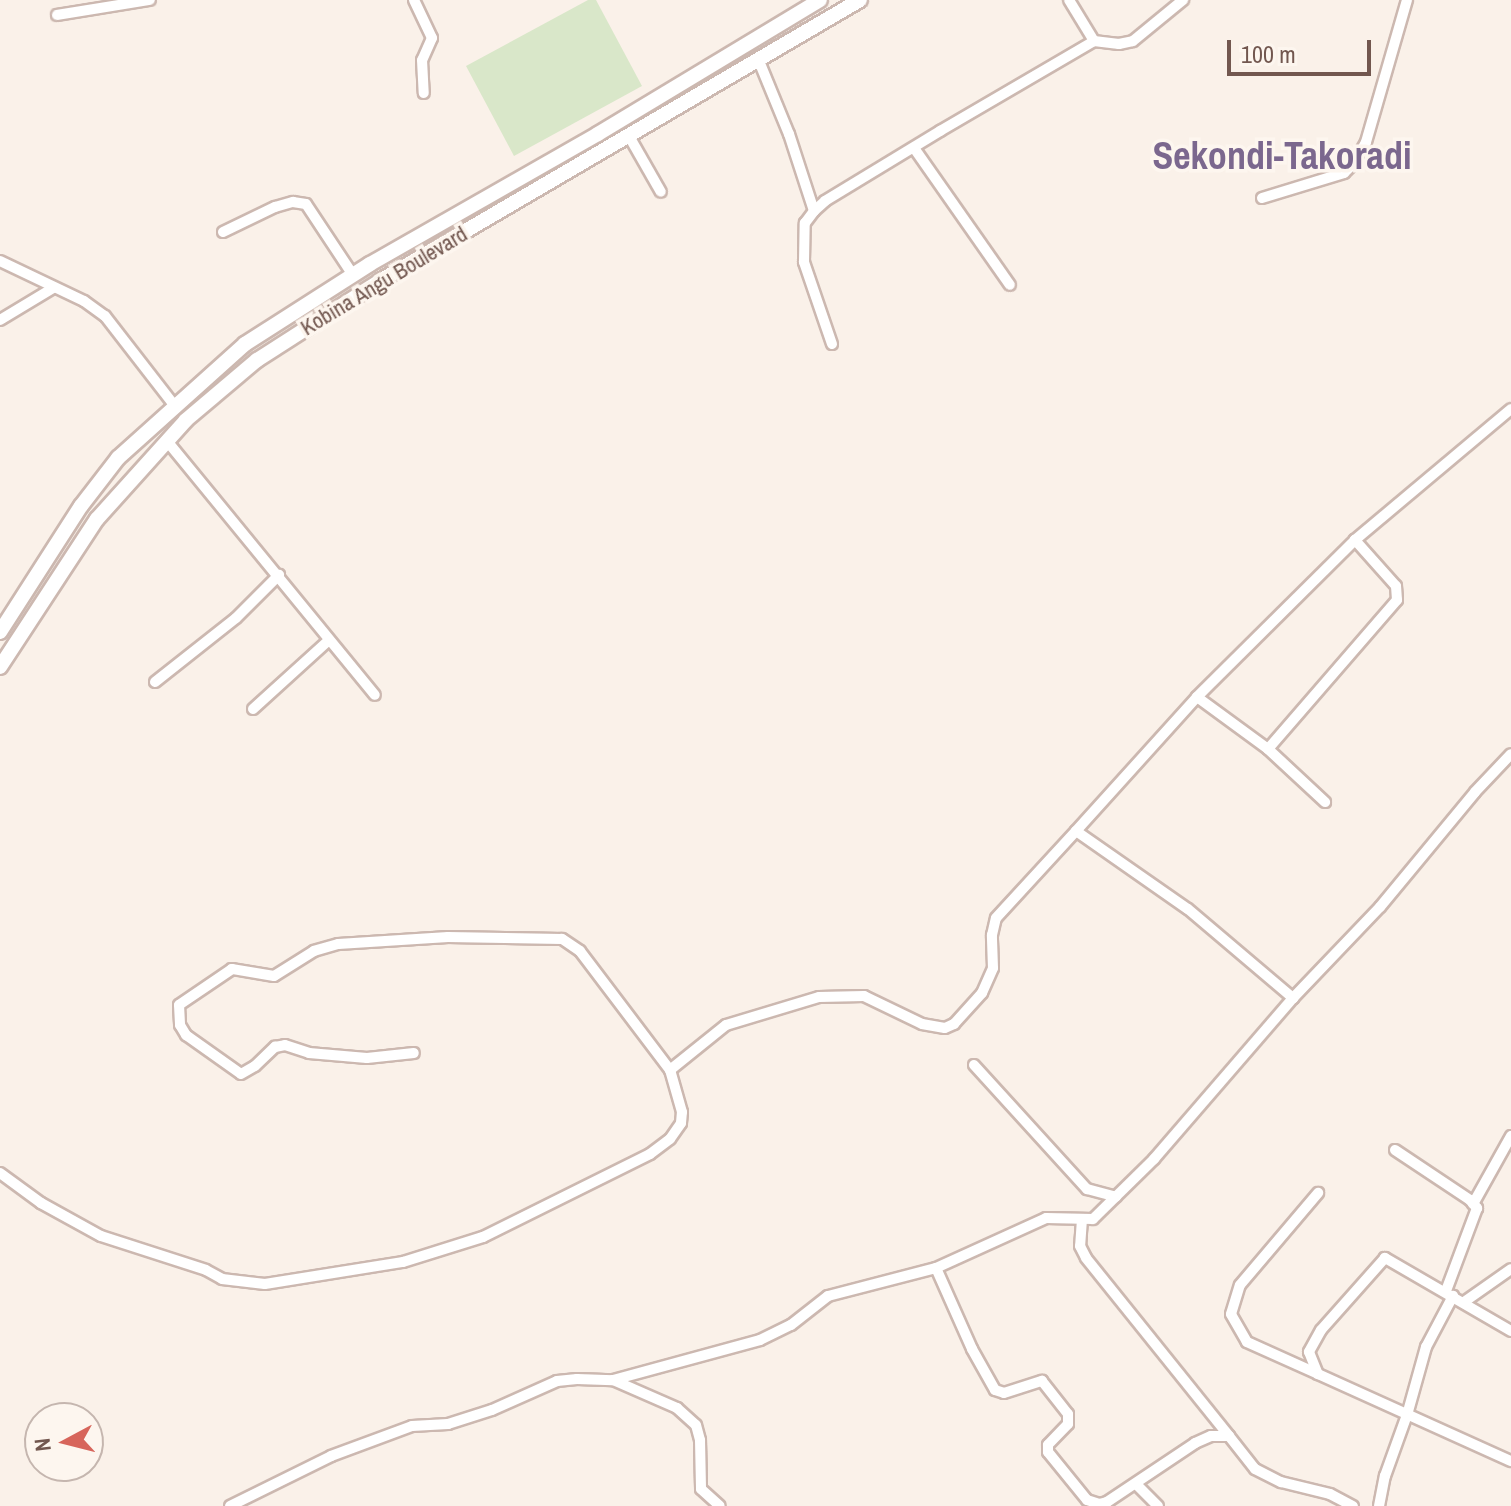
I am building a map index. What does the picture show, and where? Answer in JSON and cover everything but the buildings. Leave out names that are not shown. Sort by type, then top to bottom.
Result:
[{"type":"street","points":[[57,15],[150,0]]},
{"type":"street","points":[[414,0],[432,38],[422,60],[424,93]]},
{"type":"street","name":"Kobina Angu Boulevard","points":[[0,632],[81,506],[118,458],[245,344],[353,275],[598,134],[820,0]]},
{"type":"street","name":"Kobina Angu Boulevard","points":[[1,662],[97,519],[167,441],[257,360],[305,326],[860,0]]},
{"type":"street","points":[[1069,0],[1094,41]]},
{"type":"street","points":[[832,344],[804,262],[805,223],[814,211],[825,201],[1094,41],[1119,44],[1133,41],[1183,0]]},
{"type":"street","points":[[1262,198],[1344,173],[1354,163],[1366,142],[1407,0]]},
{"type":"street","points":[[759,61],[789,134],[814,211]]},
{"type":"street","points":[[629,136],[661,192]]},
{"type":"street","points":[[914,148],[1010,285]]},
{"type":"street","points":[[223,232],[275,207],[293,202],[306,204],[353,275]]},
{"type":"street","points":[[0,261],[84,301],[105,316],[174,405]]},
{"type":"street","points":[[0,320],[53,288]]},
{"type":"street","points":[[670,1070],[726,1025],[819,997],[864,996],[922,1024],[945,1028],[954,1024],[982,993],[993,968],[992,935],[996,918],[1197,697],[1355,540],[1511,409]]},
{"type":"street","points":[[167,441],[375,695]]},
{"type":"street","points":[[1268,749],[1397,600],[1396,586],[1355,540]]},
{"type":"street","points":[[155,682],[236,618],[279,575]]},
{"type":"street","points":[[253,709],[328,641]]},
{"type":"street","points":[[1197,697],[1268,749],[1325,802]]},
{"type":"street","points":[[230,1506],[331,1456],[412,1426],[448,1424],[492,1410],[557,1381],[613,1380],[760,1340],[791,1325],[828,1296],[936,1268],[1046,1218],[1082,1219],[1101,1214],[1154,1159],[1293,998],[1380,907],[1475,792],[1511,754]]},
{"type":"street","points":[[1076,831],[1188,909],[1293,998]]},
{"type":"street","points":[[0,1173],[41,1203],[101,1236],[206,1270],[222,1279],[265,1284],[354,1273],[439,1253],[483,1237],[650,1154],[670,1139],[681,1123],[682,1112],[670,1070],[580,951],[562,939],[448,937],[338,944],[314,951],[274,976],[232,969],[179,1005],[180,1025],[186,1035],[241,1074],[255,1066],[275,1047],[285,1045],[309,1053],[367,1058],[414,1053]]},
{"type":"street","points":[[974,1065],[1087,1189],[1116,1197]]},
{"type":"street","points":[[1473,1204],[1511,1136]]},
{"type":"street","points":[[1379,1506],[1385,1476],[1407,1415],[1426,1347],[1450,1294],[1477,1208],[1395,1150]]},
{"type":"street","points":[[1318,1193],[1240,1285],[1231,1314],[1247,1342],[1511,1461]]},
{"type":"street","points":[[1082,1219],[1080,1246],[1086,1258],[1255,1469],[1281,1482],[1330,1494],[1353,1506]]},
{"type":"street","points":[[1318,1374],[1309,1352],[1321,1330],[1385,1258],[1511,1331]]},
{"type":"street","points":[[936,1268],[972,1349],[995,1390],[1004,1393],[1042,1381],[1068,1414],[1068,1424],[1048,1445],[1048,1452],[1087,1500],[1099,1504],[1136,1484],[1195,1443],[1211,1436],[1229,1436]]},
{"type":"street","points":[[1464,1302],[1511,1269]]},
{"type":"street","points":[[613,1380],[677,1408],[696,1425],[700,1440],[701,1489],[720,1506]]},
{"type":"street","points":[[1136,1484],[1158,1506]]},
{"type":"green space","points":[[588,0],[596,0],[642,86],[514,156],[466,66]]},
{"type":"district","name":"Sekondi-Takoradi","points":[[1282,156]]}]
